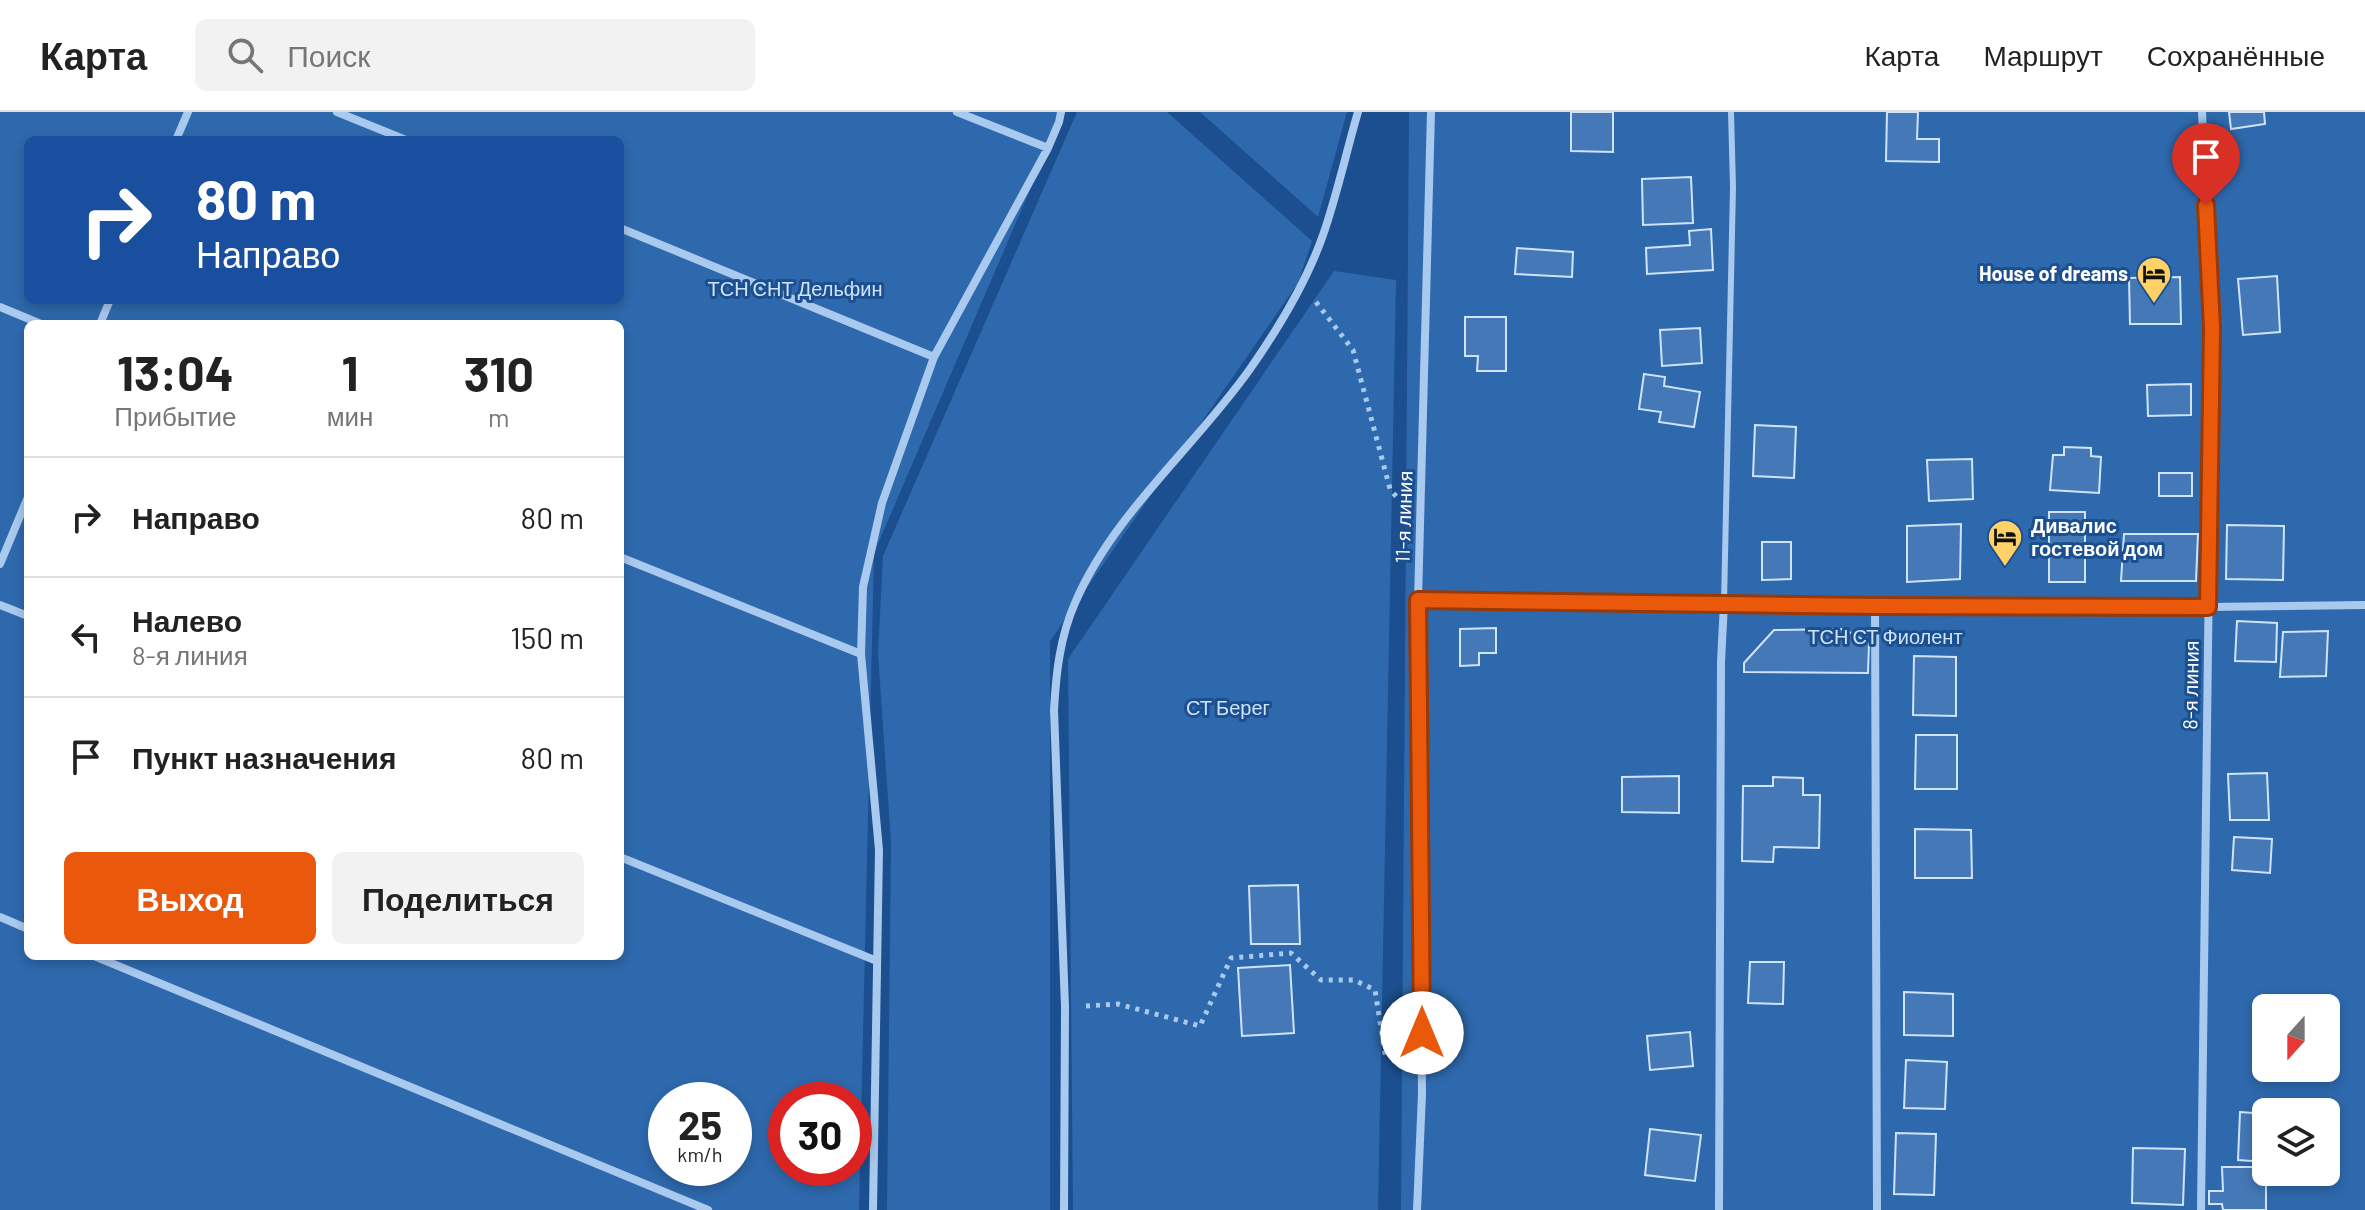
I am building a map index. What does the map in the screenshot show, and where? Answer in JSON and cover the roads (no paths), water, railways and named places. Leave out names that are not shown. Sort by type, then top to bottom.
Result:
[{"type":"street","points":[[178,136],[188,112]]},
{"type":"street","points":[[337,112],[396,136]]},
{"type":"street","points":[[957,112],[1048,148]]},
{"type":"street","points":[[873,1210],[879,850],[861,654],[863,587],[882,503],[934,357],[1048,148],[1061,112]]},
{"type":"street","points":[[1064,1210],[1065,1007],[1054,710],[1056,674],[1064,636],[1075,602],[1109,541],[1250,369],[1302,285],[1323,236],[1358,112]]},
{"type":"street","name":"11-я линия","points":[[1417,1210],[1422,1094],[1418,600],[1431,112]]},
{"type":"street","name":"8-я линия","points":[[2201,1210],[2212,328],[2202,112]]},
{"type":"street","points":[[624,230],[934,357]]},
{"type":"street","points":[[0,307],[31,320]]},
{"type":"street","points":[[0,564],[24,507]]},
{"type":"street","points":[[624,559],[861,654]]},
{"type":"street","points":[[1719,1210],[1724,603],[1875,606],[2365,605]]},
{"type":"street","points":[[0,605],[24,614]]},
{"type":"street","points":[[1875,606],[1877,1210]]},
{"type":"street","points":[[624,859],[877,961]]},
{"type":"street","points":[[0,917],[24,927]]},
{"type":"street","points":[[104,960],[708,1210]]},
{"type":"lane","points":[[1418,600],[1724,603],[1732,218],[1731,112]]},
{"type":"place","name":"House of dreams","points":[[2154,305]]},
{"type":"place","name":"Дивалис гостевой дом","points":[[2005,568]]},
{"type":"park label","name":"ТСН СНТ Дельфин","points":[[795,289]]},
{"type":"park label","name":"ТСН СТ Фиолент","points":[[1885,637]]},
{"type":"park label","name":"СТ Берег","points":[[1228,708]]}]
